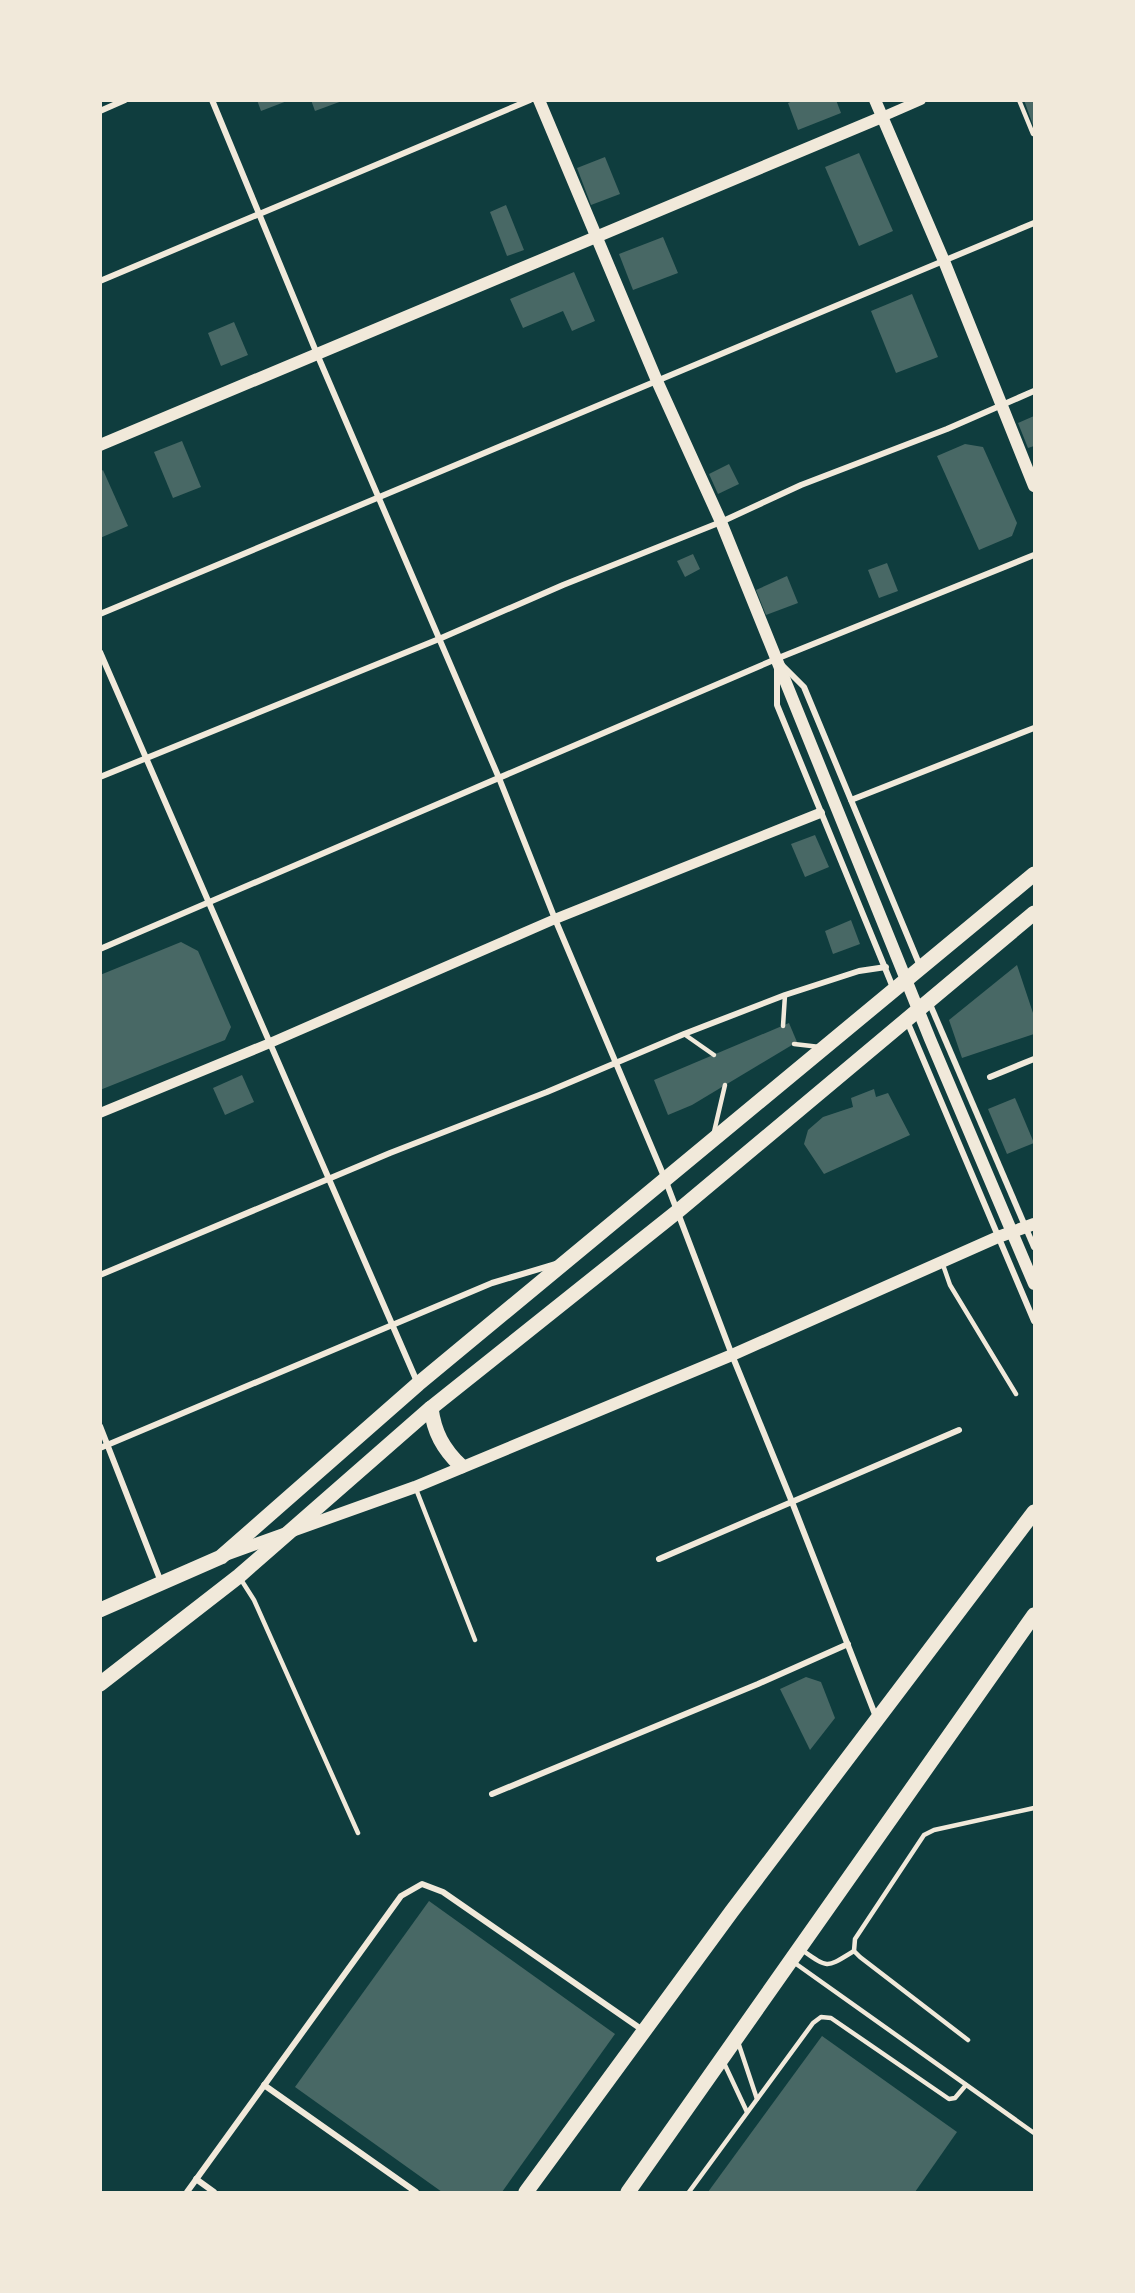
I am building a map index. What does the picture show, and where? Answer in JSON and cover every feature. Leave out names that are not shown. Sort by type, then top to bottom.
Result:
[{"type":"main road","points":[[539,100],[657,381],[721,522],[930,1039],[1035,1284]]},
{"type":"main road","points":[[875,100],[944,261],[1035,486]]},
{"type":"main road","points":[[100,445],[882,117]]},
{"type":"main road","points":[[221,1557],[418,1384],[1035,874]]},
{"type":"main road","points":[[100,1684],[239,1576],[430,1408],[678,1211],[1035,914]]},
{"type":"main road","points":[[100,1610],[221,1557],[415,1487],[732,1355],[998,1237],[1030,1226]]},
{"type":"main road","points":[[430,1408],[439,1440],[448,1455],[461,1466]]},
{"type":"main road","points":[[526,2193],[877,1719],[1035,1512]]},
{"type":"main road","points":[[628,2193],[1035,1616]]},
{"type":"street","points":[[100,111],[125,100]]},
{"type":"street","points":[[212,100],[317,354],[499,778],[555,919],[617,1061],[877,1719]]},
{"type":"street","points":[[100,281],[530,100]]},
{"type":"street","points":[[882,117],[921,100]]},
{"type":"street","points":[[100,614],[1035,223]]},
{"type":"street","points":[[100,777],[721,522],[801,485],[947,429],[1035,391]]},
{"type":"street","points":[[100,949],[776,659],[1035,555]]},
{"type":"street","points":[[100,652],[418,1384]]},
{"type":"street","points":[[776,659],[804,687],[921,966]]},
{"type":"street","points":[[776,659],[777,705],[894,990]]},
{"type":"street","points":[[851,800],[1035,728]]},
{"type":"street","points":[[100,1113],[270,1043],[555,919],[820,813]]},
{"type":"street","points":[[100,1275],[684,1034],[785,995],[859,971],[886,967]]},
{"type":"street","points":[[929,1002],[1030,1226],[1035,1247]]},
{"type":"street","points":[[907,1020],[1035,1321]]},
{"type":"street","points":[[990,1077],[1035,1059]]},
{"type":"street","points":[[100,1448],[492,1283],[570,1259]]},
{"type":"street","points":[[100,1426],[162,1582]]},
{"type":"street","points":[[659,1559],[959,1430]]},
{"type":"street","points":[[492,1794],[758,1684],[848,1644]]},
{"type":"street","points":[[187,2193],[401,1896],[422,1884],[443,1892],[644,2031]]},
{"type":"street","points":[[264,2085],[416,2193]]},
{"type":"street","points":[[196,2179],[214,2193]]},
{"type":"lane","points":[[1019,100],[1034,134]]},
{"type":"lane","points":[[783,1026],[785,995]]},
{"type":"lane","points":[[684,1034],[714,1055]]},
{"type":"lane","points":[[794,1044],[826,1048]]},
{"type":"lane","points":[[712,1142],[725,1085]]},
{"type":"lane","points":[[942,1262],[950,1285],[1016,1394]]},
{"type":"lane","points":[[415,1487],[475,1640]]},
{"type":"lane","points":[[239,1576],[254,1600],[358,1833]]},
{"type":"lane","points":[[854,1951],[855,1939],[924,1835],[934,1830],[1035,1808]]},
{"type":"lane","points":[[795,1954],[824,1965],[832,1965],[854,1951]]},
{"type":"lane","points":[[854,1951],[968,2040]]},
{"type":"lane","points":[[795,1954],[966,2085],[1035,2133]]},
{"type":"lane","points":[[689,2193],[813,2023],[821,2017],[831,2018],[949,2100],[956,2098],[966,2085]]},
{"type":"lane","points":[[736,2038],[757,2099]]},
{"type":"lane","points":[[723,2059],[747,2112]]},
{"type":"building","points":[[257,100],[287,100],[287,101],[261,111]]},
{"type":"building","points":[[311,100],[342,100],[342,101],[315,111]]},
{"type":"building","points":[[795,100],[836,100],[841,113],[798,130],[788,103]]},
{"type":"building","points":[[1024,100],[1034,100],[1034,128]]},
{"type":"building","points":[[859,153],[893,231],[859,246],[825,167]]},
{"type":"building","points":[[605,157],[620,194],[591,205],[577,168]]},
{"type":"building","points":[[506,205],[524,250],[507,256],[490,212]]},
{"type":"building","points":[[663,237],[678,273],[633,290],[619,254]]},
{"type":"building","points":[[574,272],[595,321],[572,331],[563,311],[523,328],[510,299]]},
{"type":"building","points":[[912,294],[938,357],[896,373],[871,311]]},
{"type":"building","points":[[234,322],[248,355],[221,366],[208,333]]},
{"type":"building","points":[[1034,416],[1034,446],[1028,448],[1018,423]]},
{"type":"building","points":[[182,441],[201,487],[173,498],[154,452]]},
{"type":"building","points":[[965,444],[983,447],[1017,523],[1012,536],[979,550],[937,456]]},
{"type":"building","points":[[729,464],[739,484],[718,494],[709,474]]},
{"type":"building","points":[[103,470],[128,526],[100,538],[100,472]]},
{"type":"building","points":[[693,554],[700,569],[685,577],[677,561]]},
{"type":"building","points":[[887,563],[898,591],[879,598],[868,570]]},
{"type":"building","points":[[787,576],[798,603],[766,615],[756,590]]},
{"type":"building","points":[[815,835],[829,867],[805,877],[791,844]]},
{"type":"building","points":[[851,920],[860,944],[833,954],[825,931]]},
{"type":"building","points":[[181,942],[198,951],[231,1027],[225,1040],[100,1090],[100,975]]},
{"type":"building","points":[[1017,965],[1034,1016],[1034,1034],[962,1058],[949,1020]]},
{"type":"building","points":[[789,1023],[797,1042],[692,1105],[668,1115],[654,1080]]},
{"type":"building","points":[[242,1075],[254,1102],[225,1115],[213,1088]]},
{"type":"building","points":[[874,1089],[876,1097],[888,1093],[910,1135],[824,1174],[804,1144],[808,1130],[823,1117],[853,1107],[851,1098]]},
{"type":"building","points":[[1015,1098],[1034,1143],[1007,1154],[988,1109]]},
{"type":"building","points":[[806,1677],[821,1682],[835,1718],[810,1750],[780,1689]]},
{"type":"building","points":[[429,1901],[615,2034],[502,2192],[442,2192],[295,2087]]},
{"type":"building","points":[[822,2036],[957,2132],[915,2192],[708,2192]]}]
